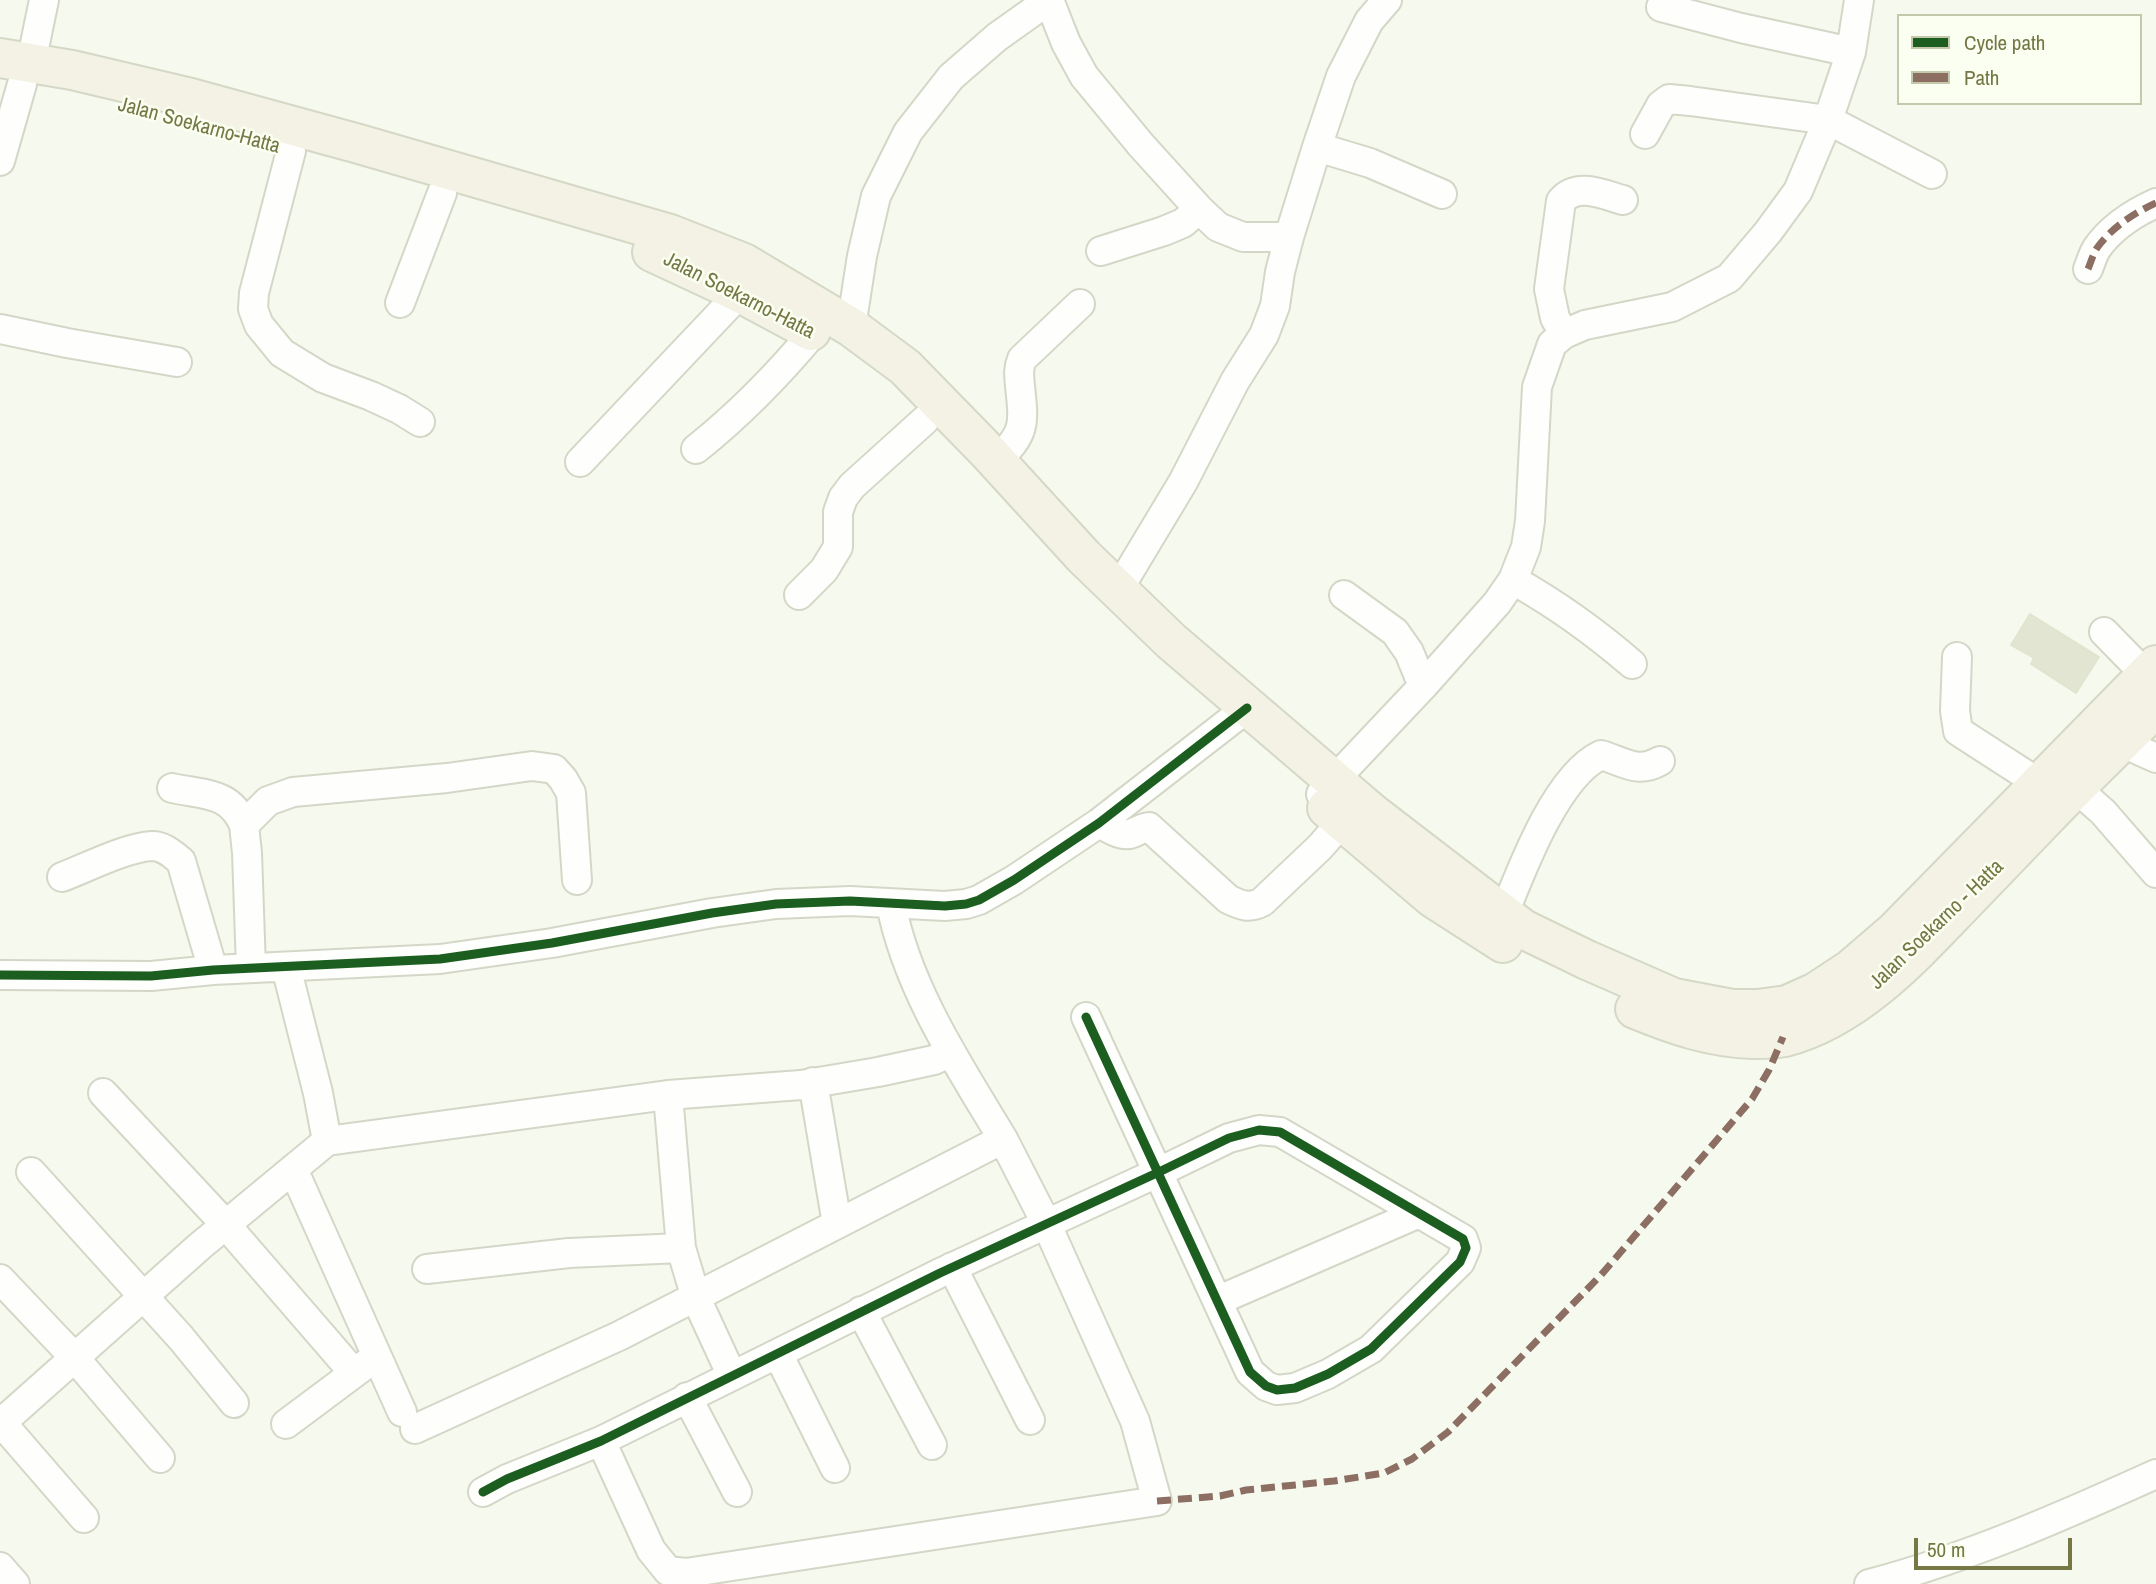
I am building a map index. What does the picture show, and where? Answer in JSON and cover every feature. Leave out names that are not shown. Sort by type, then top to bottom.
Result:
[{"type":"highway","name":"Jalan Soekarno-Hatta","points":[[13,72],[122,105],[209,115],[291,151],[655,253],[740,293],[813,332],[859,360],[925,420],[1103,611],[1238,716],[1338,801]]},
{"type":"highway","points":[[209,115],[670,233],[744,263],[850,327],[905,367],[1084,557],[1171,641],[1238,716]]},
{"type":"highway","name":"Jalan Soekarno - Hatta","points":[[1338,801],[1503,916],[1545,940],[1674,998],[1732,1009],[1787,1006],[1851,970],[2056,780],[2140,713]]},
{"type":"highway","name":"Jalan Soekarno - Hatta","points":[[1338,801],[1433,898],[1517,951],[1590,990],[1672,1024],[1706,1034],[1769,1039],[1783,1037],[1837,1015],[1875,988],[1930,939],[2056,780]]},
{"type":"street","points":[[0,161],[13,72],[44,0]]},
{"type":"street","points":[[850,327],[876,196],[908,132],[951,77],[997,37],[1049,0],[1066,43],[1084,76],[1199,209],[1218,227],[1243,237],[1289,237]]},
{"type":"street","points":[[1099,824],[1129,835],[1149,827],[1228,899],[1241,906],[1255,906],[1262,902],[1296,870],[1338,801],[1423,686],[1497,603],[1513,580],[1526,547],[1530,521],[1536,387],[1552,344],[1564,334],[1585,324],[1672,307],[1729,278],[1798,191],[1828,120],[1851,52],[1859,0]]},
{"type":"street","points":[[1661,6],[1741,28],[1851,52]]},
{"type":"street","points":[[1118,590],[1183,482],[1235,381],[1264,335],[1275,306],[1289,237],[1317,147],[1341,76],[1374,7]]},
{"type":"street","points":[[1645,134],[1661,105],[1669,99],[1828,120],[1932,174]]},
{"type":"street","points":[[1317,147],[1370,163],[1442,194]]},
{"type":"street","points":[[291,151],[254,293],[253,309],[259,326],[282,353],[323,378],[400,409],[421,422]]},
{"type":"street","points":[[1564,334],[1555,318],[1549,289],[1561,201],[1574,191],[1587,191],[1622,200]]},
{"type":"street","points":[[400,303],[442,193]]},
{"type":"street","points":[[2088,269],[2097,248],[2113,231],[2138,211],[2156,203]]},
{"type":"street","points":[[1101,251],[1183,223],[1199,209]]},
{"type":"street","points":[[580,462],[740,293]]},
{"type":"street","points":[[996,461],[1010,448],[1024,420],[1018,369],[1022,359],[1080,304]]},
{"type":"street","points":[[0,329],[177,362]]},
{"type":"street","points":[[696,449],[730,422],[782,370],[813,332]]},
{"type":"street","points":[[799,595],[824,570],[838,547],[838,512],[843,498],[852,486],[925,420]]},
{"type":"street","points":[[1513,580],[1602,637],[1632,664]]},
{"type":"street","points":[[1344,595],[1395,632],[1409,652],[1423,686]]},
{"type":"street","points":[[2104,632],[2140,713]]},
{"type":"street","points":[[1958,657],[1955,711],[1958,731],[2056,780],[2103,812],[2156,873]]},
{"type":"street","points":[[0,975],[151,976],[213,970],[440,959],[552,943],[712,913],[776,904],[850,901],[945,906],[966,904],[979,900],[1014,880],[1099,824],[1238,716]]},
{"type":"street","points":[[1503,916],[1541,830],[1577,773],[1601,755],[1648,768],[1660,761]]},
{"type":"street","points":[[244,825],[268,801],[293,793],[447,778],[531,766],[554,769],[571,793],[577,880]]},
{"type":"street","points":[[172,788],[215,795],[238,811],[244,825],[251,968]]},
{"type":"street","points":[[62,877],[126,852],[153,846],[168,850],[181,862],[213,970]]},
{"type":"street","points":[[601,1441],[651,1550],[668,1571],[686,1573],[1157,1502],[1135,1422],[1046,1223],[1003,1139],[951,1052],[910,971],[895,928],[891,904]]},
{"type":"street","points":[[286,967],[318,1093],[327,1141]]},
{"type":"street","points":[[483,1492],[507,1479],[601,1441],[861,1311],[1046,1223],[1159,1172],[1229,1138],[1259,1130],[1280,1132],[1463,1239],[1465,1248],[1460,1262],[1371,1349],[1328,1374],[1295,1388],[1277,1390],[1266,1386],[1250,1371],[1219,1300],[1159,1172],[1087,1017]]},
{"type":"street","points":[[84,1518],[1,1423],[143,1296],[327,1141],[668,1095],[813,1083],[912,1065],[934,1060],[951,1052]]},
{"type":"street","points":[[813,1083],[837,1224]]},
{"type":"street","points":[[103,1093],[226,1225],[365,1365],[408,1421],[619,1336],[1003,1139]]},
{"type":"street","points":[[668,1095],[681,1248],[696,1298],[732,1376]]},
{"type":"street","points":[[293,1169],[365,1365]]},
{"type":"street","points":[[31,1172],[143,1296],[234,1403]]},
{"type":"street","points":[[1219,1300],[1417,1214]]},
{"type":"street","points":[[427,1269],[569,1253],[681,1248]]},
{"type":"street","points":[[952,1267],[1030,1420]]},
{"type":"street","points":[[0,1279],[74,1357],[160,1458]]},
{"type":"street","points":[[861,1311],[932,1446]]},
{"type":"street","points":[[778,1353],[835,1468]]},
{"type":"street","points":[[286,1424],[365,1365]]},
{"type":"street","points":[[687,1397],[737,1492]]},
{"type":"street","points":[[1869,1584],[1909,1574],[2014,1536],[2156,1474]]},
{"type":"street","points":[[0,1567],[15,1584]]},
{"type":"building","points":[[2030,614],[2099,657],[2076,693],[2031,664],[2034,658],[2011,645]]},
{"type":"marked path","points":[[2088,269],[2096,250],[2109,234],[2131,216],[2156,203]]},
{"type":"marked path","points":[[1157,1501],[1220,1496],[1246,1490],[1384,1473],[1412,1459],[1448,1432],[1601,1275],[1752,1099],[1769,1070],[1783,1037]]},
{"type":"cycle path","points":[[0,975],[151,976],[213,970],[440,959],[552,943],[712,913],[776,904],[850,901],[945,906],[966,904],[979,900],[1014,880],[1099,823],[1247,708]]},
{"type":"cycle path","points":[[483,1492],[507,1479],[601,1441],[940,1273],[1159,1172],[1229,1138],[1259,1130],[1280,1132],[1463,1239],[1466,1248],[1460,1262],[1371,1349],[1328,1374],[1295,1388],[1277,1390],[1266,1386],[1250,1372],[1086,1017]]}]
